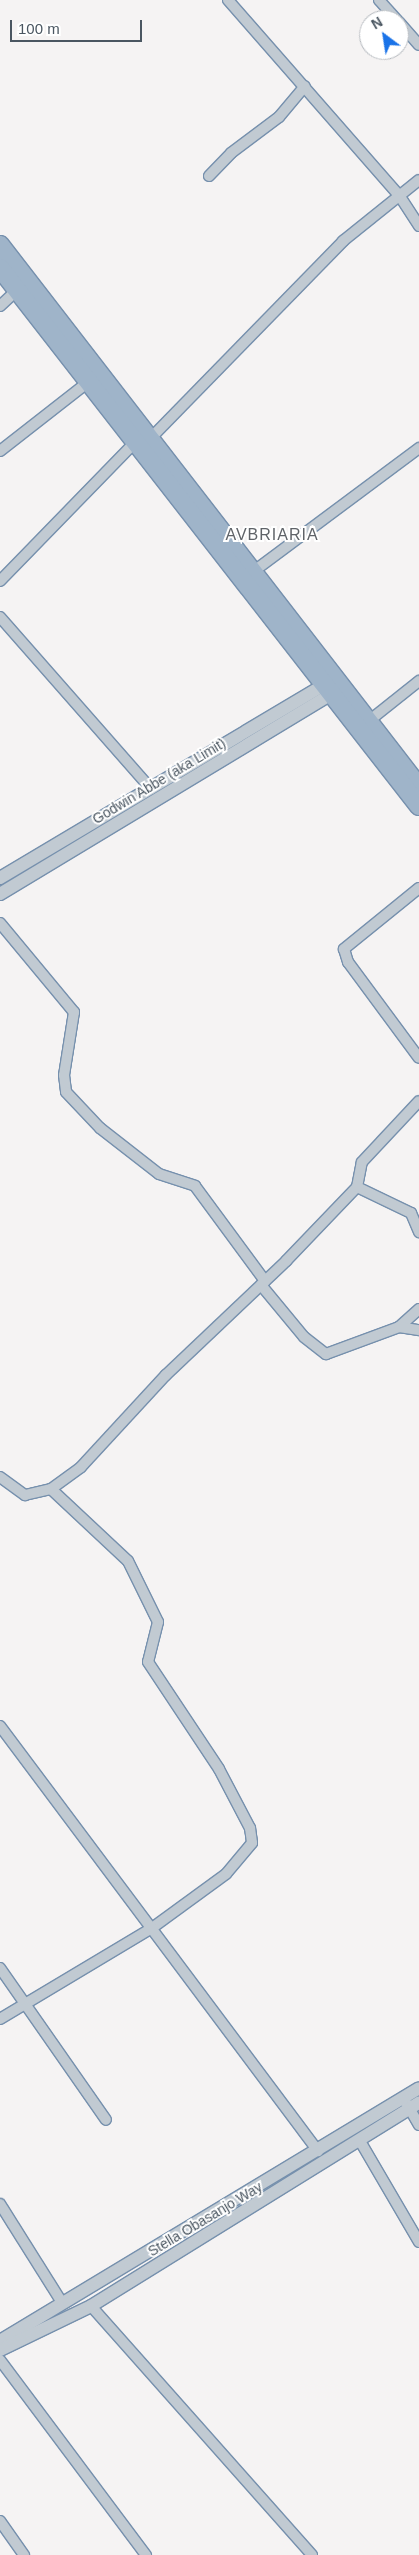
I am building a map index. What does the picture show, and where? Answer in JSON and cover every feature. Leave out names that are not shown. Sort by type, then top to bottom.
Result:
[{"type":"highway","points":[[0,245],[142,441],[335,685],[370,720],[419,787]]},
{"type":"highway","points":[[0,268],[87,383],[142,441],[254,571],[419,806]]},
{"type":"street","points":[[379,0],[388,10]]},
{"type":"street","points":[[233,2],[399,195],[419,226]]},
{"type":"street","points":[[409,33],[419,44]]},
{"type":"street","points":[[209,176],[231,153],[279,117],[305,86]]},
{"type":"street","points":[[0,581],[343,241],[419,180]]},
{"type":"street","points":[[0,306],[16,291]]},
{"type":"street","points":[[0,451],[87,383]]},
{"type":"street","points":[[254,571],[419,448]]},
{"type":"street","points":[[0,617],[151,790]]},
{"type":"street","points":[[370,720],[419,681]]},
{"type":"street","name":"Godwin Abbe (aka Limit)","points":[[0,878],[335,685]]},
{"type":"street","name":"Godwin Abbe (aka Limit)","points":[[0,894],[335,685]]},
{"type":"street","points":[[419,888],[344,949],[348,962],[419,1058]]},
{"type":"street","points":[[0,923],[74,1012],[64,1075],[70,1098],[100,1128],[158,1174],[195,1186],[263,1283],[304,1336],[326,1354],[398,1326],[419,1309]]},
{"type":"street","points":[[0,1477],[25,1496],[51,1489],[81,1467],[166,1375],[263,1283],[357,1187],[362,1162],[419,1101]]},
{"type":"street","points":[[357,1187],[411,1213],[419,1232]]},
{"type":"street","points":[[398,1326],[419,1330]]},
{"type":"street","points":[[0,2019],[152,1928],[233,1867],[252,1843],[250,1828],[219,1770],[148,1662],[158,1622],[128,1561],[51,1489]]},
{"type":"street","points":[[0,1726],[318,2151]]},
{"type":"street","points":[[0,1968],[106,2120]]},
{"type":"street","points":[[0,2341],[61,2300],[318,2151],[411,2104],[419,2088]]},
{"type":"street","points":[[411,2104],[419,2124]]},
{"type":"street","name":"Stella Obasanjo Way","points":[[0,2350],[91,2306],[360,2142],[411,2104]]},
{"type":"street","points":[[360,2142],[419,2242]]},
{"type":"street","points":[[0,2204],[61,2300]]},
{"type":"street","points":[[91,2306],[312,2555]]},
{"type":"street","points":[[0,2360],[146,2555]]},
{"type":"street","points":[[0,2521],[24,2555]]},
{"type":"district","name":"AVBRIARIA","points":[[272,535]]}]
